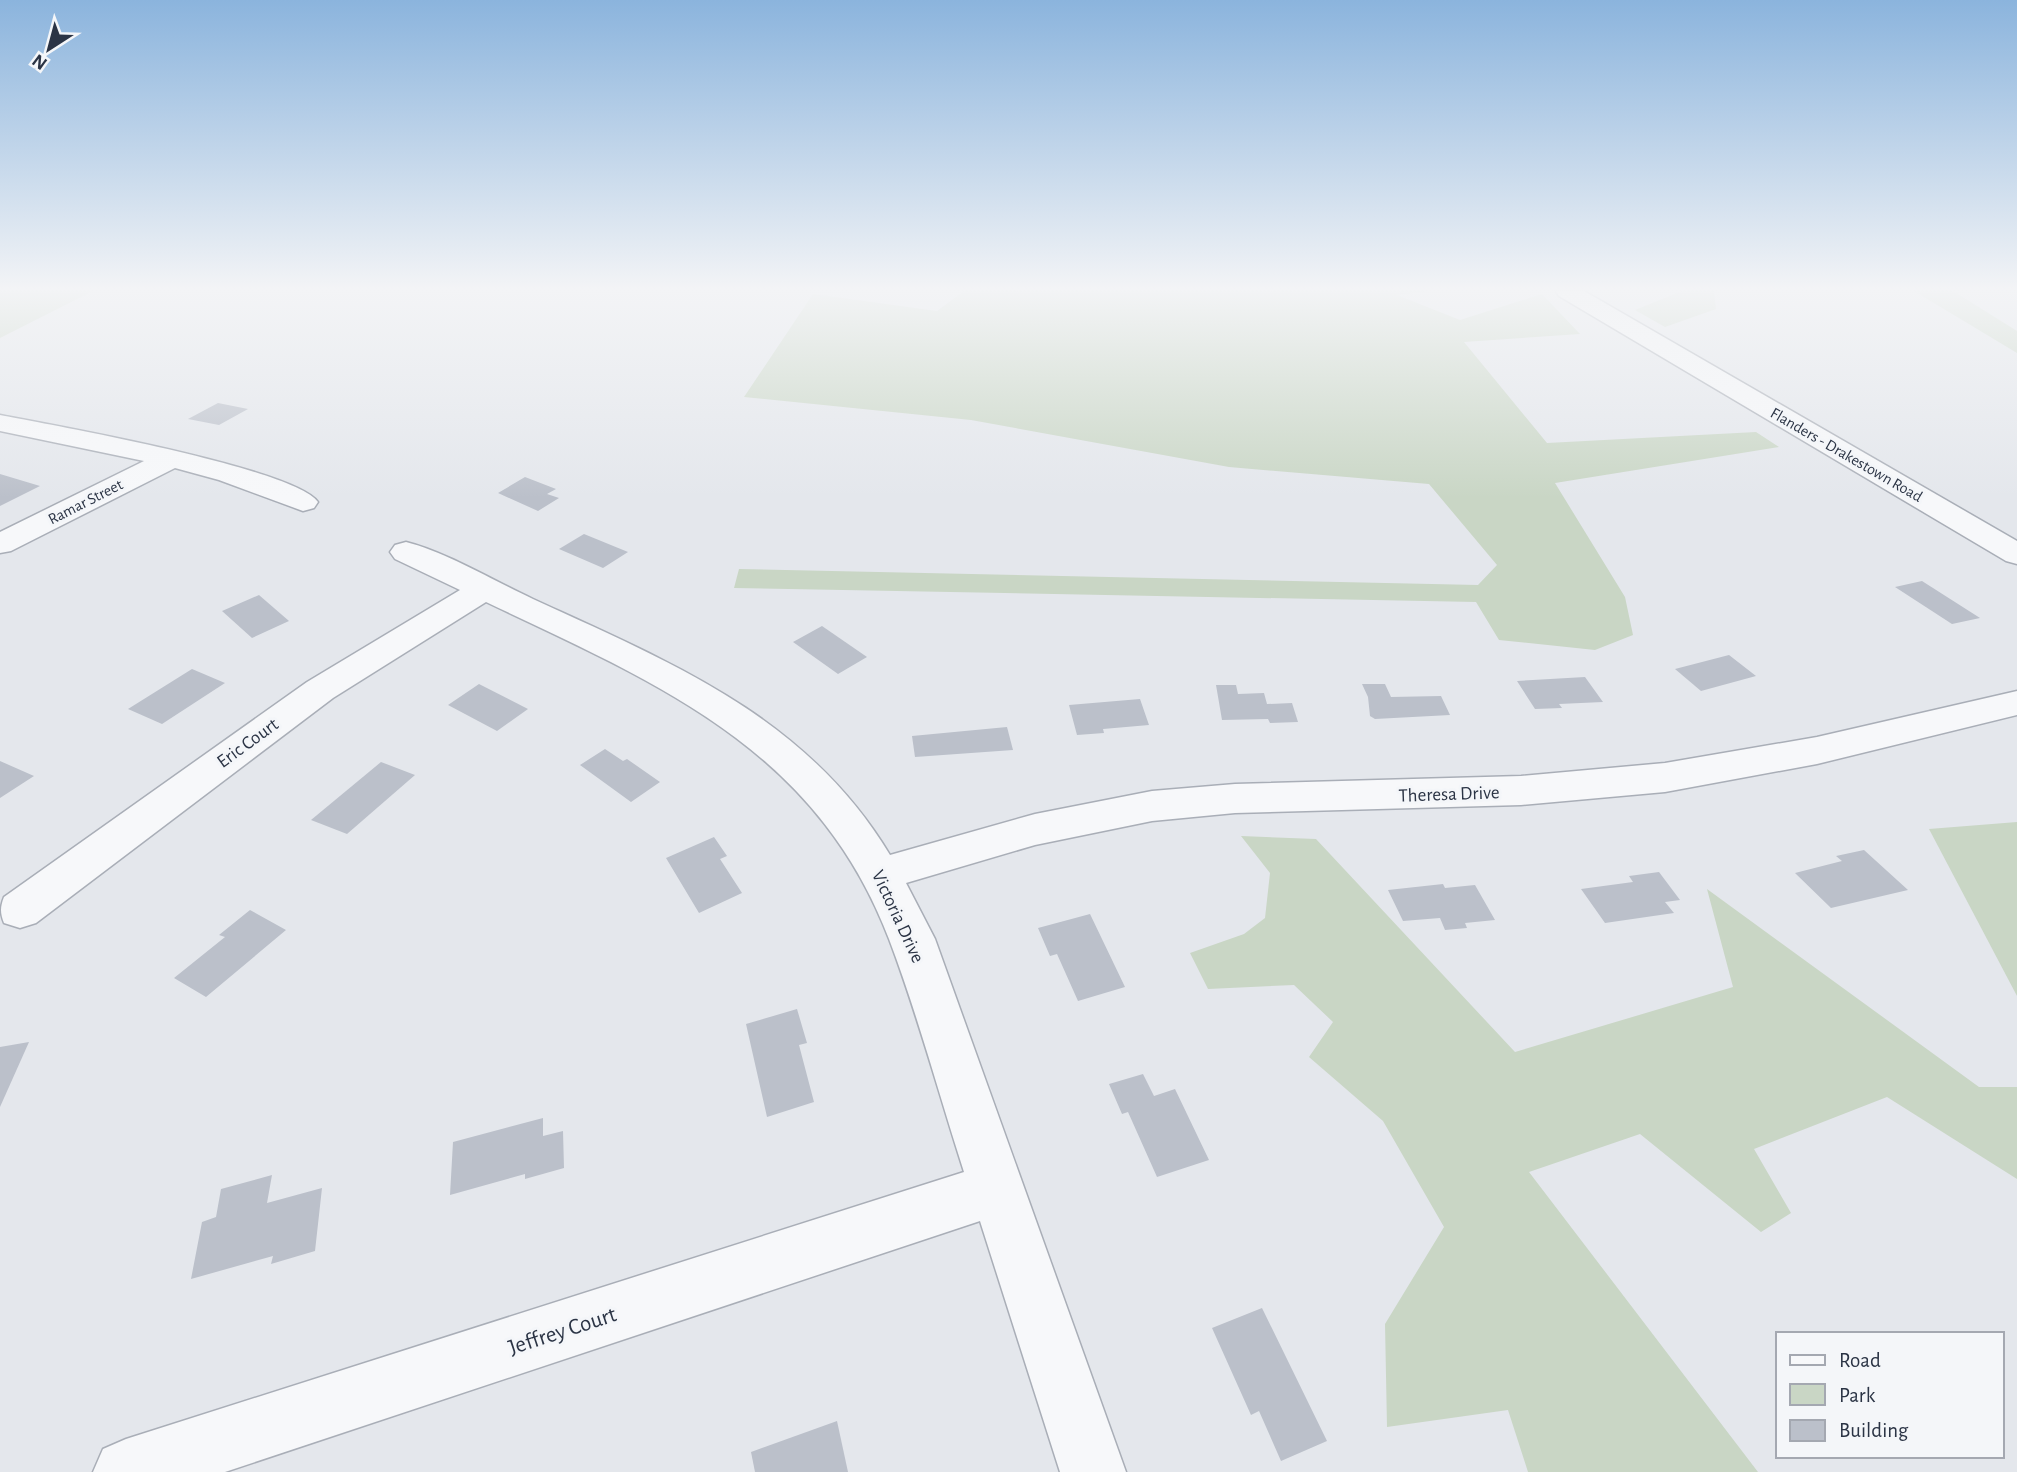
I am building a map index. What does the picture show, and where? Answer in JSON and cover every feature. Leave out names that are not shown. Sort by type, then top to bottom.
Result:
[{"type":"street","name":"Flanders - Drakestown Road","points":[[1685,360],[2017,554]]},
{"type":"street","name":"Ramar Street","points":[[0,423],[250,479],[303,502]]},
{"type":"street","name":"Ramar Street","points":[[0,544],[170,459]]},
{"type":"street","name":"Victoria Drive","points":[[406,552],[677,680],[743,720],[815,784],[882,874],[916,951],[1093,1472]]},
{"type":"street","name":"Eric Court","points":[[20,909],[320,690],[484,589]]},
{"type":"street","name":"Theresa Drive","points":[[882,874],[1069,821],[1132,810],[1193,801],[1512,791],[1618,783],[1736,768],[1829,749],[2017,703]]},
{"type":"street","name":"Jeffrey Court","points":[[126,1472],[998,1188]]},
{"type":"green space","points":[[769,360],[1479,360],[1547,443],[1756,432],[1779,447],[1555,483],[1625,597],[1633,635],[1595,650],[1499,640],[1476,602],[734,588],[739,569],[1478,585],[1497,565],[1429,484],[1229,467],[971,420],[744,397]]},
{"type":"green space","points":[[2017,822],[2017,996],[1929,829]]},
{"type":"green space","points":[[1241,836],[1316,839],[1515,1052],[1733,987],[1707,889],[1979,1087],[2017,1087],[2017,1179],[1887,1097],[1754,1149],[1791,1213],[1761,1232],[1640,1134],[1529,1172],[1758,1472],[1528,1472],[1508,1410],[1387,1427],[1385,1324],[1444,1227],[1383,1121],[1309,1057],[1333,1022],[1294,985],[1208,989],[1190,953],[1244,934],[1265,918],[1270,873]]},
{"type":"building","points":[[218,403],[248,409],[219,425],[188,419]]},
{"type":"building","points":[[0,474],[40,486],[0,506]]},
{"type":"building","points":[[525,477],[556,489],[547,494],[559,498],[538,511],[498,493]]},
{"type":"building","points":[[584,534],[628,552],[603,568],[559,549]]},
{"type":"building","points":[[1922,581],[1980,618],[1952,624],[1895,587]]},
{"type":"building","points":[[259,595],[289,621],[252,638],[222,611]]},
{"type":"building","points":[[822,626],[867,657],[838,674],[793,642]]},
{"type":"building","points":[[1729,655],[1756,676],[1701,691],[1675,669]]},
{"type":"building","points":[[192,669],[225,683],[162,724],[128,709]]},
{"type":"building","points":[[1585,677],[1603,702],[1559,704],[1562,708],[1535,709],[1517,681]]},
{"type":"building","points":[[479,684],[528,709],[497,731],[448,705]]},
{"type":"building","points":[[1362,684],[1385,684],[1391,697],[1441,696],[1450,715],[1375,719],[1370,716],[1368,697]]},
{"type":"building","points":[[1216,685],[1236,685],[1238,694],[1264,693],[1267,704],[1292,703],[1298,722],[1270,723],[1268,719],[1222,720]]},
{"type":"building","points":[[1140,699],[1149,725],[1103,729],[1104,733],[1077,735],[1069,705]]},
{"type":"building","points":[[1007,727],[1013,750],[915,757],[912,736]]},
{"type":"building","points":[[605,749],[623,761],[627,759],[660,782],[631,802],[580,765]]},
{"type":"building","points":[[0,761],[34,776],[0,798]]},
{"type":"building","points":[[381,762],[415,775],[347,834],[311,820]]},
{"type":"building","points":[[714,837],[727,856],[720,859],[742,893],[699,913],[666,858]]},
{"type":"building","points":[[1864,850],[1908,890],[1831,908],[1795,873],[1842,861],[1836,856]]},
{"type":"building","points":[[1659,872],[1680,900],[1665,902],[1674,913],[1605,923],[1581,889],[1633,882],[1629,876]]},
{"type":"building","points":[[1443,884],[1445,888],[1475,885],[1495,920],[1465,923],[1467,928],[1445,930],[1440,918],[1403,921],[1388,890]]},
{"type":"building","points":[[250,910],[286,930],[206,997],[174,978],[225,937],[219,935]]},
{"type":"building","points":[[1090,914],[1125,987],[1078,1001],[1057,954],[1050,956],[1038,928]]},
{"type":"building","points":[[797,1009],[807,1043],[799,1045],[814,1102],[767,1117],[746,1024]]},
{"type":"building","points":[[29,1042],[0,1107],[0,1047]]},
{"type":"building","points":[[1143,1074],[1154,1096],[1175,1089],[1209,1160],[1157,1177],[1128,1112],[1122,1114],[1109,1084]]},
{"type":"building","points":[[543,1118],[543,1136],[563,1131],[564,1168],[525,1179],[525,1174],[450,1195],[453,1142]]},
{"type":"building","points":[[272,1175],[267,1203],[322,1188],[315,1251],[271,1264],[273,1256],[191,1279],[202,1222],[216,1217],[221,1189]]},
{"type":"building","points":[[1262,1308],[1327,1441],[1281,1461],[1259,1411],[1251,1415],[1212,1328]]},
{"type":"building","points":[[837,1421],[848,1472],[755,1472],[751,1452]]}]
